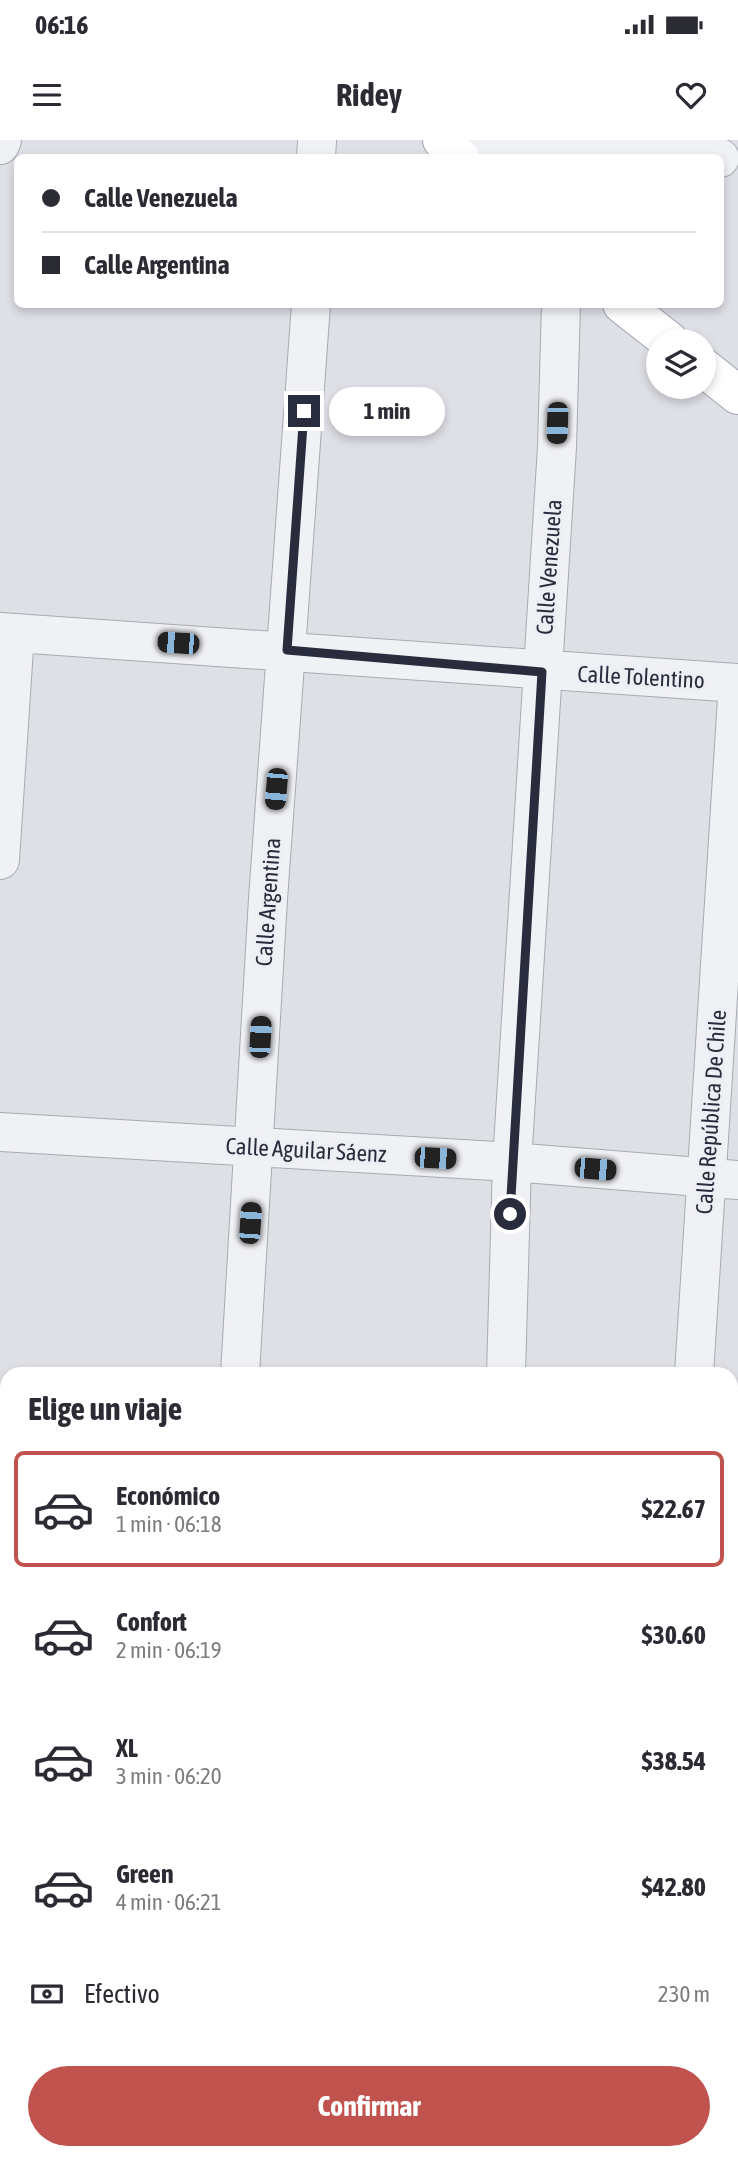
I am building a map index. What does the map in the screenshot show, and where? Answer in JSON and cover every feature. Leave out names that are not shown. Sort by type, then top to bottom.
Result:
[{"type":"main road","points":[[442,140],[456,154]]},
{"type":"main road","points":[[627,308],[654,329]]},
{"type":"main road","points":[[716,377],[738,394]]},
{"type":"street","points":[[0,145],[2,140]]},
{"type":"street","points":[[477,140],[667,154]]},
{"type":"street","name":"Calle Argentina","points":[[240,1367],[268,899],[311,308]]},
{"type":"street","name":"Calle Venezuela","points":[[506,1367],[512,1162],[557,447],[561,308]]},
{"type":"street","points":[[0,860],[8,632]]},
{"type":"street","name":"Calle Tolentino","points":[[8,632],[287,650],[542,672],[738,683]]},
{"type":"street","name":"Calle República De Chile","points":[[695,1367],[722,1179],[738,683]]},
{"type":"street","name":"Calle Aguilar Sáenz","points":[[0,1132],[512,1162],[722,1179]]},
{"type":"route","points":[[304,411],[287,650],[542,672],[510,1214]]}]
